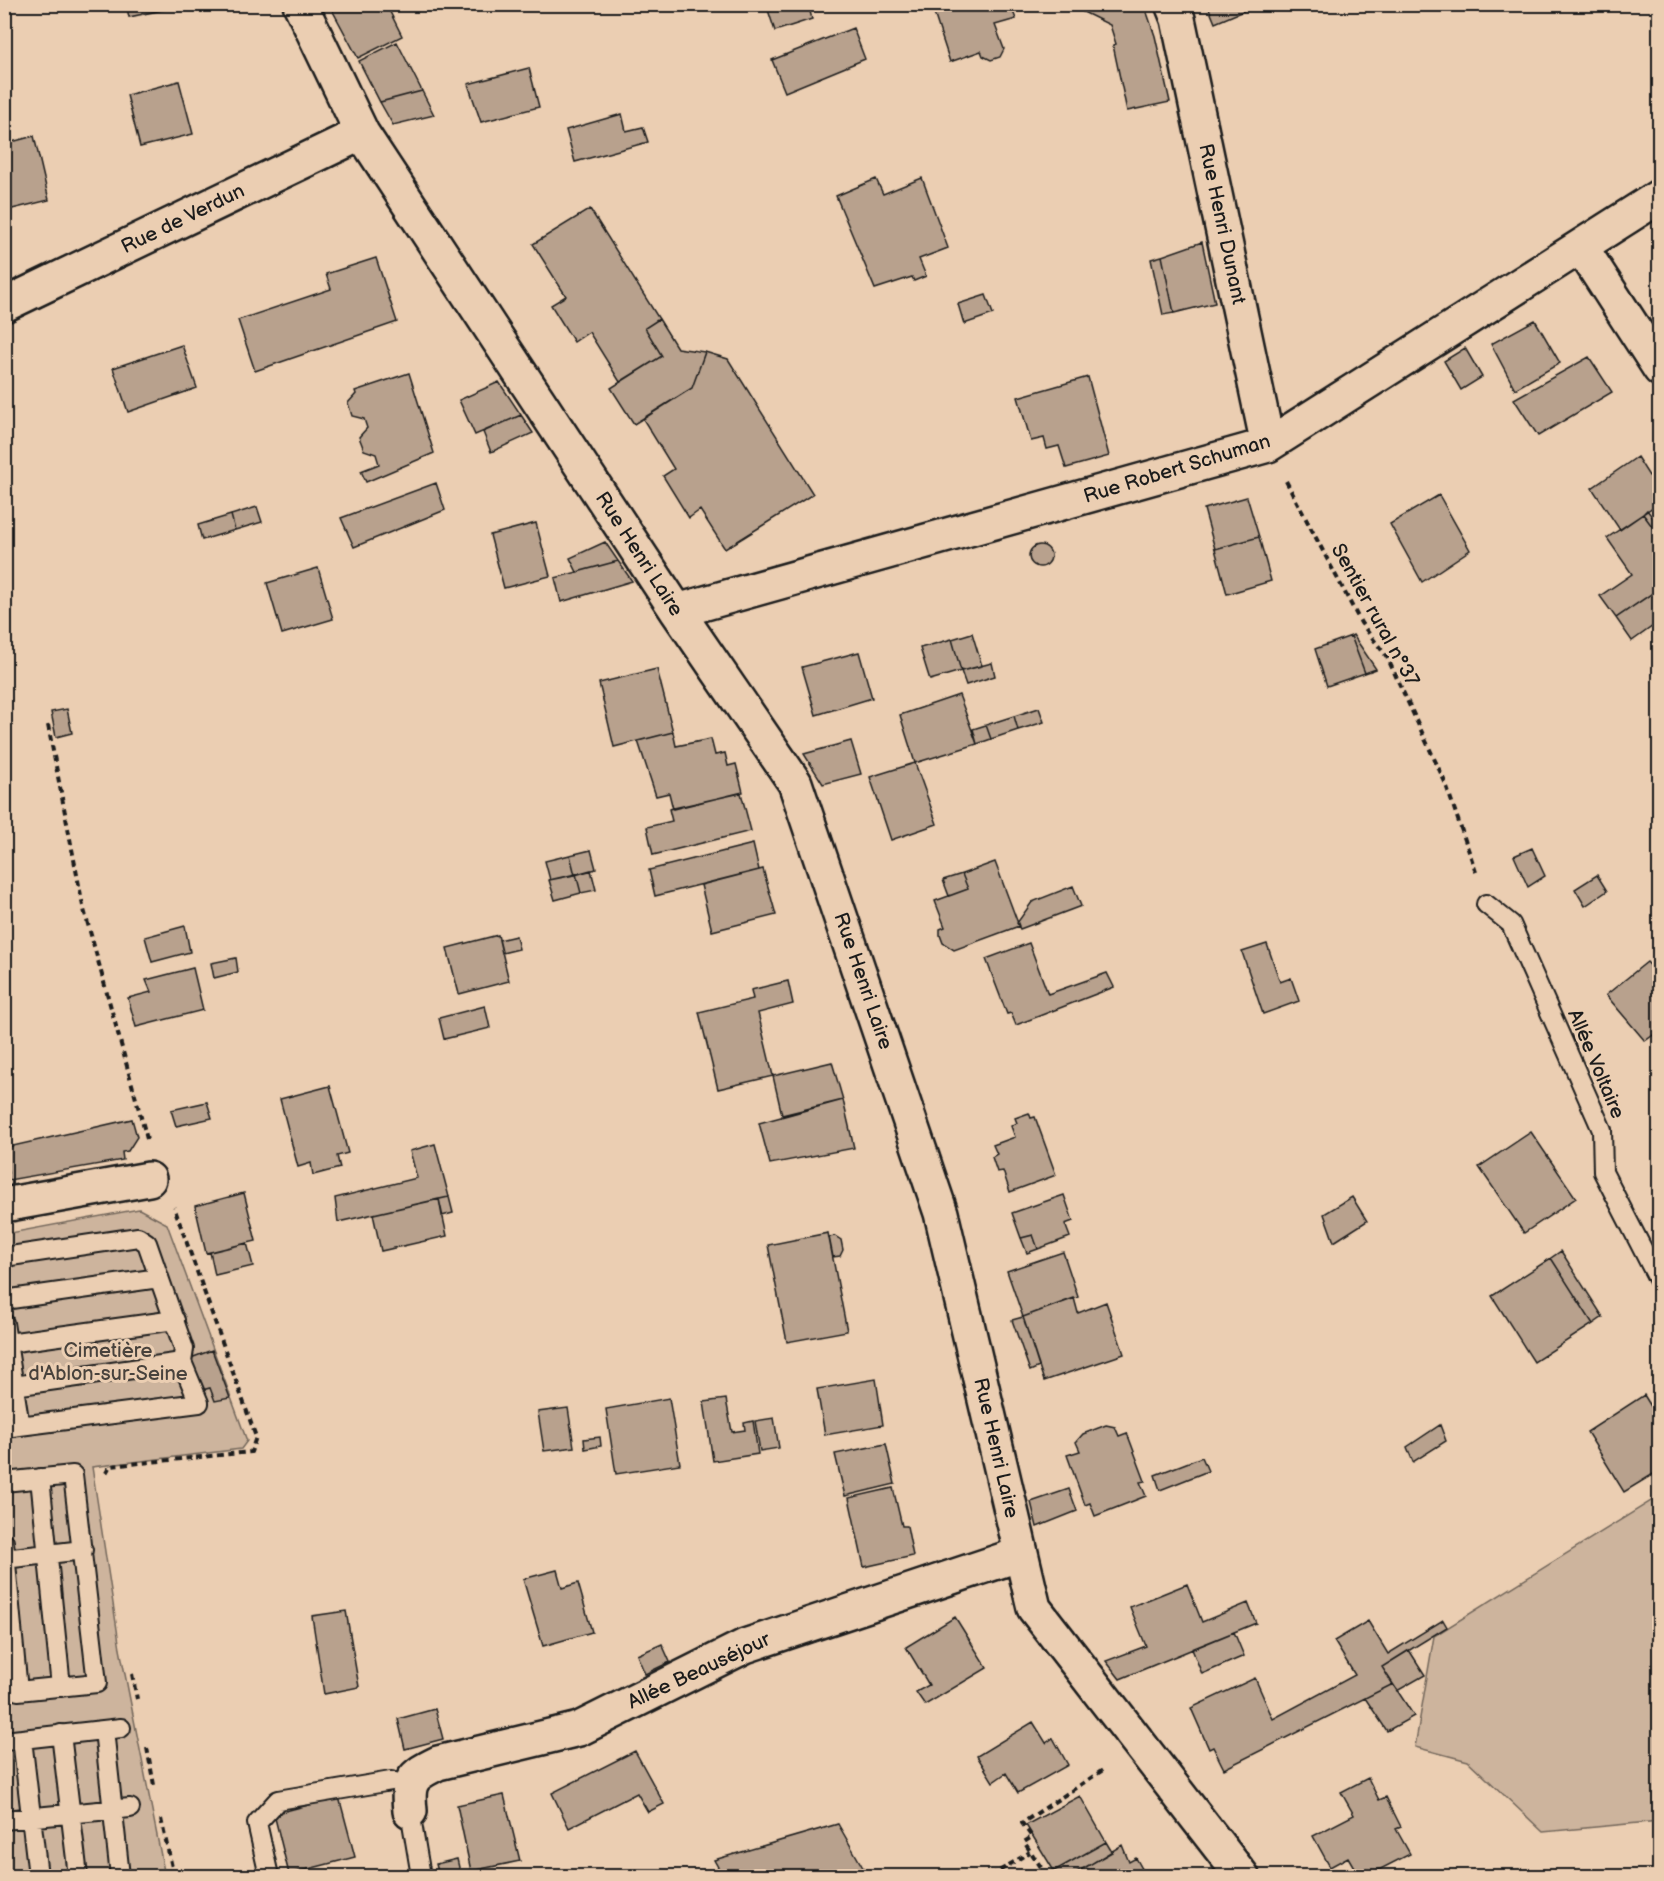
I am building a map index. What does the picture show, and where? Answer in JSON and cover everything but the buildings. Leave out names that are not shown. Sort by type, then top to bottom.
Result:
[{"type":"street","name":"Rue Henri Laire","points":[[300,4],[362,133],[676,611],[795,783],[941,1213],[1035,1608],[1242,1876]]},
{"type":"street","name":"Rue Henri Dunant","points":[[1172,4],[1178,19],[1268,445]]},
{"type":"street","name":"Rue de Verdun","points":[[4,305],[362,133]]},
{"type":"street","name":"Rue Robert Schuman","points":[[676,611],[1268,445],[1659,196]]},
{"type":"street","points":[[1581,247],[1659,369]]},
{"type":"street","points":[[4,1205],[149,1179]]},
{"type":"street","name":"Allée Beauséjour","points":[[410,1811],[408,1788],[417,1773],[438,1763],[579,1729],[745,1646],[1021,1554]]},
{"type":"lane","name":"Allée Voltaire","points":[[1486,904],[1511,924],[1602,1130],[1603,1172],[1659,1283]]},
{"type":"lane","points":[[4,1257],[138,1237],[147,1243],[184,1349],[182,1362],[199,1402],[12,1427],[14,1386],[4,1323]]},
{"type":"lane","points":[[4,1300],[159,1278]]},
{"type":"lane","points":[[8,1343],[175,1320]]},
{"type":"lane","points":[[14,1386],[182,1362]]},
{"type":"lane","points":[[4,1482],[73,1475],[83,1550],[97,1683],[11,1692],[5,1553],[48,1554],[83,1550]]},
{"type":"lane","points":[[40,1478],[61,1687]]},
{"type":"lane","points":[[38,1876],[31,1818],[13,1740],[112,1729],[122,1809],[120,1876]]},
{"type":"lane","points":[[61,1734],[78,1876]]},
{"type":"lane","points":[[269,1876],[256,1823],[278,1800],[391,1781]]},
{"type":"lane","points":[[4,1820],[122,1809]]},
{"type":"lane","points":[[410,1811],[421,1876]]},
{"type":"path","name":"Sentier rural n°37","points":[[1268,445],[1361,623],[1386,657],[1445,782],[1486,904]]},
{"type":"path","points":[[1048,1876],[1024,1842],[1032,1837],[1022,1822],[1103,1770]]},
{"type":"path","points":[[991,1876],[1030,1852]]},
{"type":"green space","name":"Cimetière d'Ablon-sur-Seine","points":[[139,1209],[167,1224],[247,1441],[241,1449],[92,1467],[120,1649],[165,1876],[5,1876],[5,1234]]},
{"type":"green space","points":[[1659,1496],[1659,1821],[1543,1832],[1468,1761],[1415,1747],[1434,1636]]}]
